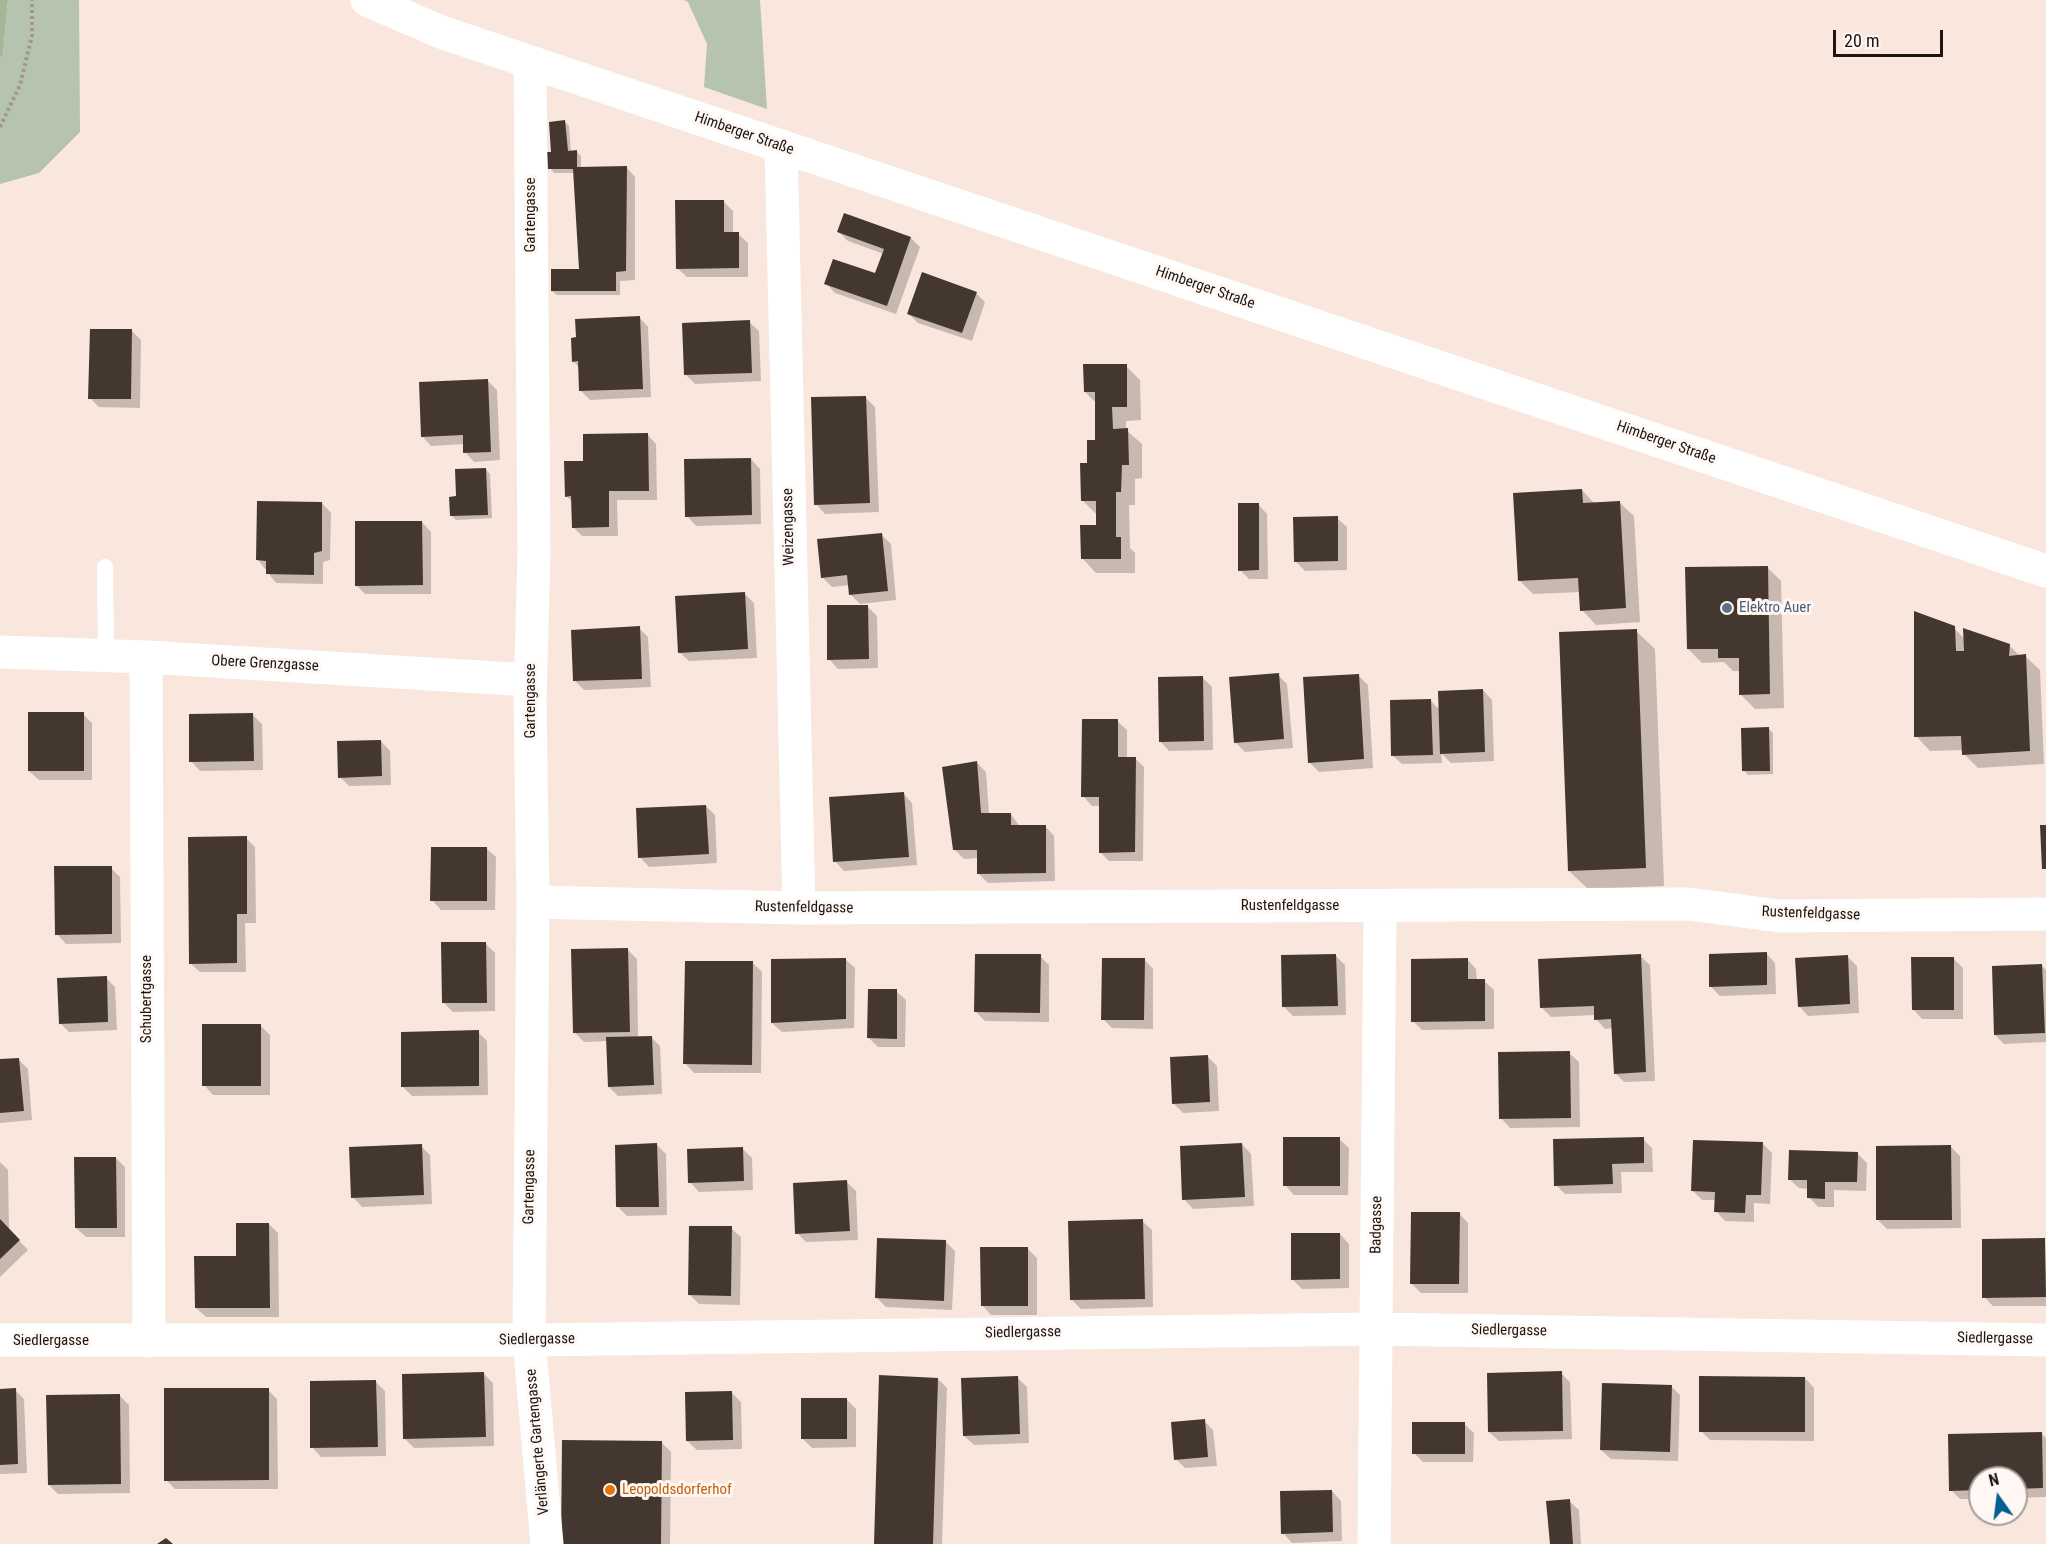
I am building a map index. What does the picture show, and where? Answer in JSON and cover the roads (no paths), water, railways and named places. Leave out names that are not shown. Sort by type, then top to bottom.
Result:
[{"type":"street","name":"Himberger Straße","points":[[367,0],[441,32],[2046,571]]},
{"type":"street","name":"Gartengasse","points":[[529,1340],[533,902],[530,680],[534,552],[530,62]]},
{"type":"street","name":"Weizengasse","points":[[781,146],[799,908]]},
{"type":"street","name":"Obere Grenzgasse","points":[[0,652],[146,657],[530,680]]},
{"type":"street","name":"Schubertgasse","points":[[146,657],[149,1341]]},
{"type":"street","name":"Rustenfeldgasse","points":[[533,902],[799,908],[1688,904],[1780,916],[2046,914]]},
{"type":"street","name":"Badgasse","points":[[1374,1544],[1380,906]]},
{"type":"street","name":"Siedlergasse","points":[[0,1341],[529,1340],[1376,1329],[2046,1340]]},
{"type":"street","name":"Verlängerte Gartengasse","points":[[529,1340],[547,1544]]},
{"type":"lane","points":[[105,567],[106,656]]},
{"type":"place","name":"Elektro Auer","points":[[1727,608]]},
{"type":"place","name":"Leopoldsdorferhof","points":[[610,1490]]}]
